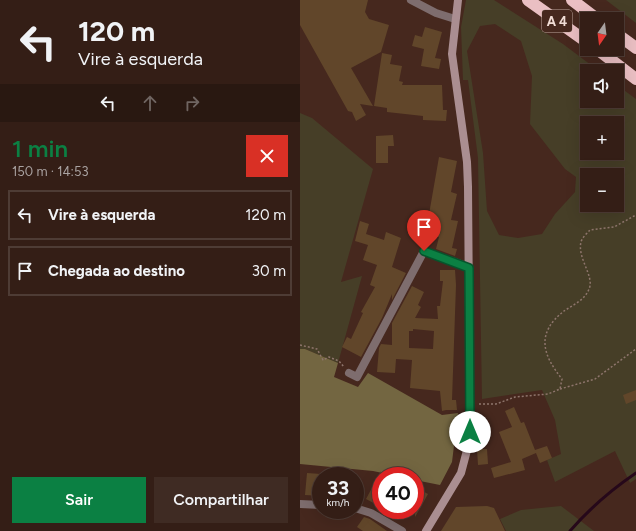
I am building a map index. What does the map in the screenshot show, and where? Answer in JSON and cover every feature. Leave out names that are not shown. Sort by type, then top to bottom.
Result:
[{"type":"highway","name":"A 4","points":[[528,0],[580,37]]},
{"type":"highway","name":"A 4","points":[[572,0],[588,12]]},
{"type":"highway","points":[[624,39],[636,48]]},
{"type":"highway","points":[[606,56],[636,79]]},
{"type":"street","points":[[411,0],[436,13],[455,19]]},
{"type":"street","points":[[426,531],[457,481],[464,464],[470,439],[467,162],[452,54],[457,2]]},
{"type":"street","points":[[349,373],[357,377],[424,251],[469,268]]},
{"type":"street","points":[[300,504],[312,505]]},
{"type":"street","points":[[364,511],[371,513],[402,531]]},
{"type":"path","points":[[560,389],[562,378],[551,365],[544,343],[546,330],[563,312],[582,299],[590,289],[590,279],[582,261],[581,242],[590,230],[614,227],[636,215]]},
{"type":"path","points":[[300,345],[317,349],[324,360],[329,357],[339,361],[349,373]]},
{"type":"path","points":[[470,404],[496,404],[515,397],[548,394],[595,379],[636,349]]},
{"type":"shaded area","points":[[466,0],[494,0],[563,44],[590,64],[580,64],[580,108],[624,108],[624,90],[636,99],[636,479],[630,483],[615,451],[555,482],[547,460],[561,454],[555,420],[542,390],[482,399],[478,158],[468,80],[463,80],[461,27]],"holes":[[[495,24],[521,41],[532,76],[530,124],[565,169],[576,177],[575,192],[555,214],[542,234],[518,238],[499,235],[487,211],[483,153],[467,51],[480,26]]]},
{"type":"shaded area","points":[[606,0],[636,0],[636,23],[624,14],[624,12],[622,12]]},
{"type":"shaded area","points":[[300,113],[312,118],[373,169],[341,282],[362,276],[338,363],[305,349],[300,349]]},
{"type":"shaded area","points":[[300,349],[305,349],[338,363],[334,377],[358,387],[368,373],[442,415],[458,413],[452,462],[440,485],[424,482],[424,467],[372,467],[372,471],[364,470],[364,467],[331,467],[300,464]]},
{"type":"shaded area","points":[[561,506],[594,531],[506,531],[500,519],[521,510]]},
{"type":"building","points":[[300,0],[368,0],[365,12],[369,19],[389,25],[381,52],[351,68],[373,106],[360,104],[366,115],[356,121],[352,112],[348,111],[300,25]]},
{"type":"building","points":[[425,27],[442,32],[435,58],[441,59],[439,69],[421,66],[424,49],[412,46],[415,35],[422,37]]},
{"type":"building","points":[[382,53],[392,55],[390,64],[402,66],[399,81],[403,82],[402,85],[442,85],[443,110],[447,110],[446,121],[423,120],[423,116],[387,112],[387,108],[374,106]]},
{"type":"building","points":[[393,135],[394,146],[388,146],[388,163],[376,163],[376,136]]},
{"type":"building","points":[[439,157],[457,161],[451,192],[457,194],[451,220],[458,221],[452,248],[457,249],[455,256],[436,249],[439,237],[435,236],[436,233],[415,227],[418,217],[428,220]]},
{"type":"building","points":[[360,221],[369,224],[366,234],[384,240],[386,232],[401,238],[392,267],[406,273],[392,300],[392,294],[382,318],[361,357],[342,347],[347,337],[351,339],[363,313],[361,312],[375,287],[370,285],[377,265],[363,260],[368,245],[355,241]]},
{"type":"building","points":[[440,270],[455,270],[456,285],[452,400],[456,400],[457,410],[442,411],[440,391],[410,388],[412,360],[396,359],[395,373],[377,372],[379,348],[381,344],[392,345],[392,323],[412,286],[424,292],[418,305],[421,307],[415,318],[438,319],[437,306],[440,306],[443,281],[440,281]],"holes":[[[413,329],[434,331],[433,349],[409,348],[409,331],[413,331]]]},
{"type":"building","points":[[636,390],[636,400],[626,404],[623,395]]},
{"type":"building","points":[[514,407],[521,423],[524,422],[535,450],[547,446],[552,458],[540,463],[536,453],[522,459],[525,470],[494,478],[491,468],[511,462],[499,432],[512,427],[505,411]]},
{"type":"building","points":[[477,449],[487,449],[488,464],[478,465]]},
{"type":"building","points":[[307,473],[312,473],[312,495],[305,495]]},
{"type":"building","points":[[372,488],[372,502],[366,499]]},
{"type":"building","points":[[424,492],[428,494],[424,501]]},
{"type":"building","points":[[487,506],[494,508],[505,531],[441,531],[456,507]]},
{"type":"building","points":[[364,517],[370,519],[387,531],[363,531],[357,527]]},
{"type":"waterway","points":[[570,531],[601,500],[636,473]]},
{"type":"route","points":[[424,251],[469,268],[470,432]]}]
